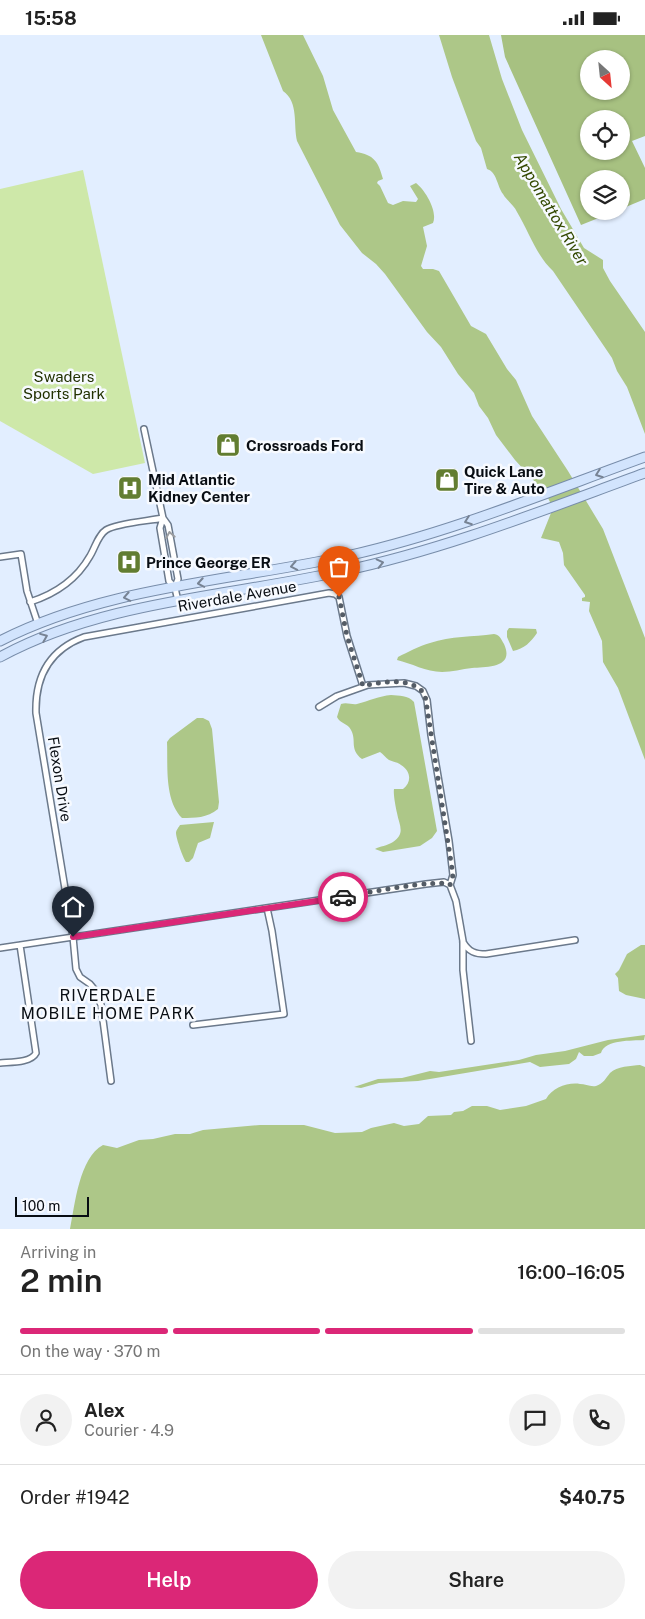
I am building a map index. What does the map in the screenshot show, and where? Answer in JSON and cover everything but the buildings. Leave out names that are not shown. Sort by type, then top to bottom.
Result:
[{"type":"main road","points":[[0,641],[38,624],[94,605],[372,550],[438,532],[645,457]]},
{"type":"main road","points":[[0,657],[29,643],[79,624],[117,614],[385,562],[436,547],[645,473]]},
{"type":"street","points":[[144,429],[163,518],[168,525],[178,579],[175,588]]},
{"type":"street","points":[[163,518],[160,528],[169,581],[175,588],[178,602]]},
{"type":"street","points":[[30,602],[45,597],[71,579],[83,567],[106,530],[117,526],[163,518]]},
{"type":"street","points":[[0,557],[20,554],[30,602],[38,624]]},
{"type":"street","name":"Riverdale Avenue","points":[[77,640],[125,629],[333,593],[339,597],[347,636],[363,686]]},
{"type":"street","name":"Flexon Drive","points":[[77,640],[55,654],[46,667],[38,684],[36,701],[43,759],[73,937],[76,969],[80,977],[95,990],[101,1005],[111,1081]]},
{"type":"street","points":[[319,707],[337,696],[363,686],[378,684],[410,684],[419,688],[425,695],[449,841],[453,875],[450,885]]},
{"type":"street","points":[[0,948],[444,882],[450,885],[454,893],[463,941],[463,970],[471,1041]]},
{"type":"street","points":[[193,1025],[284,1014],[267,908]]},
{"type":"street","points":[[463,941],[469,951],[478,954],[575,940]]},
{"type":"street","points":[[0,1063],[30,1059],[36,1053],[20,945]]},
{"type":"green space","name":"Swaders Sports Park","points":[[83,170],[145,463],[93,474],[0,421],[0,189]]},
{"type":"shaded area","points":[[501,35],[645,35],[645,136],[632,141],[645,168],[645,199],[630,205],[630,170],[580,170],[580,220],[594,220],[581,225],[505,57]]},
{"type":"water","points":[[261,35],[303,35],[323,76],[333,110],[356,152],[371,157],[377,163],[383,179],[377,183],[388,203],[393,205],[403,201],[416,202],[418,199],[410,186],[416,183],[430,201],[434,218],[433,223],[423,227],[427,246],[421,266],[423,269],[439,271],[471,326],[486,334],[507,369],[516,380],[532,416],[603,529],[645,638],[645,760],[618,688],[603,662],[602,641],[589,611],[590,602],[582,601],[585,595],[564,565],[563,553],[559,542],[541,538],[553,508],[547,496],[496,435],[488,418],[479,406],[474,393],[458,374],[441,347],[427,332],[385,274],[362,253],[340,225],[297,141],[291,101],[283,91]]},
{"type":"water","name":"Appomattox River","points":[[439,35],[489,35],[502,79],[522,130],[561,209],[584,248],[603,260],[603,268],[610,281],[645,332],[645,434],[627,387],[617,371],[612,358],[553,271],[542,258],[516,210],[501,191],[495,176],[487,169],[481,148],[476,141],[452,77]]},
{"type":"water","points":[[509,628],[536,629],[537,633],[527,645],[513,651],[507,637]]},
{"type":"water","points":[[498,635],[501,639],[506,652],[506,658],[498,665],[450,672],[436,672],[397,660],[398,657],[426,644],[454,638]]},
{"type":"water","points":[[391,695],[406,697],[414,702],[437,831],[432,838],[420,846],[383,852],[375,849],[393,842],[401,832],[394,789],[403,789],[406,786],[409,780],[407,770],[400,764],[389,760],[380,752],[362,759],[354,748],[353,734],[350,728],[337,717],[341,704],[357,704]]},
{"type":"water","points":[[197,718],[209,721],[212,729],[219,802],[218,809],[205,816],[182,818],[172,802],[168,782],[167,742]]},
{"type":"water","points":[[214,822],[210,838],[198,843],[193,858],[186,862],[176,836],[176,831],[180,825]]},
{"type":"water","points":[[641,945],[645,945],[645,999],[626,995],[619,991],[618,978],[615,974],[627,954]]},
{"type":"water","points":[[645,1035],[644,1040],[608,1045],[601,1053],[593,1056],[584,1056],[579,1052],[576,1059],[569,1064],[540,1067],[530,1062],[418,1081],[379,1083],[361,1088],[354,1087],[378,1079],[402,1078],[430,1071],[439,1072],[519,1060],[608,1040]]},
{"type":"water","points":[[640,1065],[645,1067],[645,1229],[70,1229],[76,1195],[83,1171],[88,1160],[103,1145],[117,1148],[139,1140],[175,1134],[190,1134],[203,1130],[260,1125],[304,1125],[335,1133],[362,1132],[394,1123],[404,1126],[419,1124],[428,1116],[451,1115],[454,1112],[463,1111],[472,1106],[487,1106],[500,1110],[526,1106],[546,1099],[552,1092],[561,1087],[570,1084],[596,1086],[616,1069]]},
{"type":"way so far","points":[[339,597],[347,636],[363,686],[404,683],[416,686],[425,695],[453,875],[450,885],[444,882],[426,884],[343,897]]},
{"type":"place","name":"Crossroads Ford","points":[[228,445]]},
{"type":"place","name":"Quick Lane Tire & Auto","points":[[447,480]]},
{"type":"place","name":"Mid Atlantic Kidney Center","points":[[130,488]]},
{"type":"place","name":"Prince George ER","points":[[129,562]]},
{"type":"district","name":"RIVERDALE MOBILE HOME PARK","points":[[108,1004]]},
{"type":"route","points":[[73,937],[343,897]]}]
